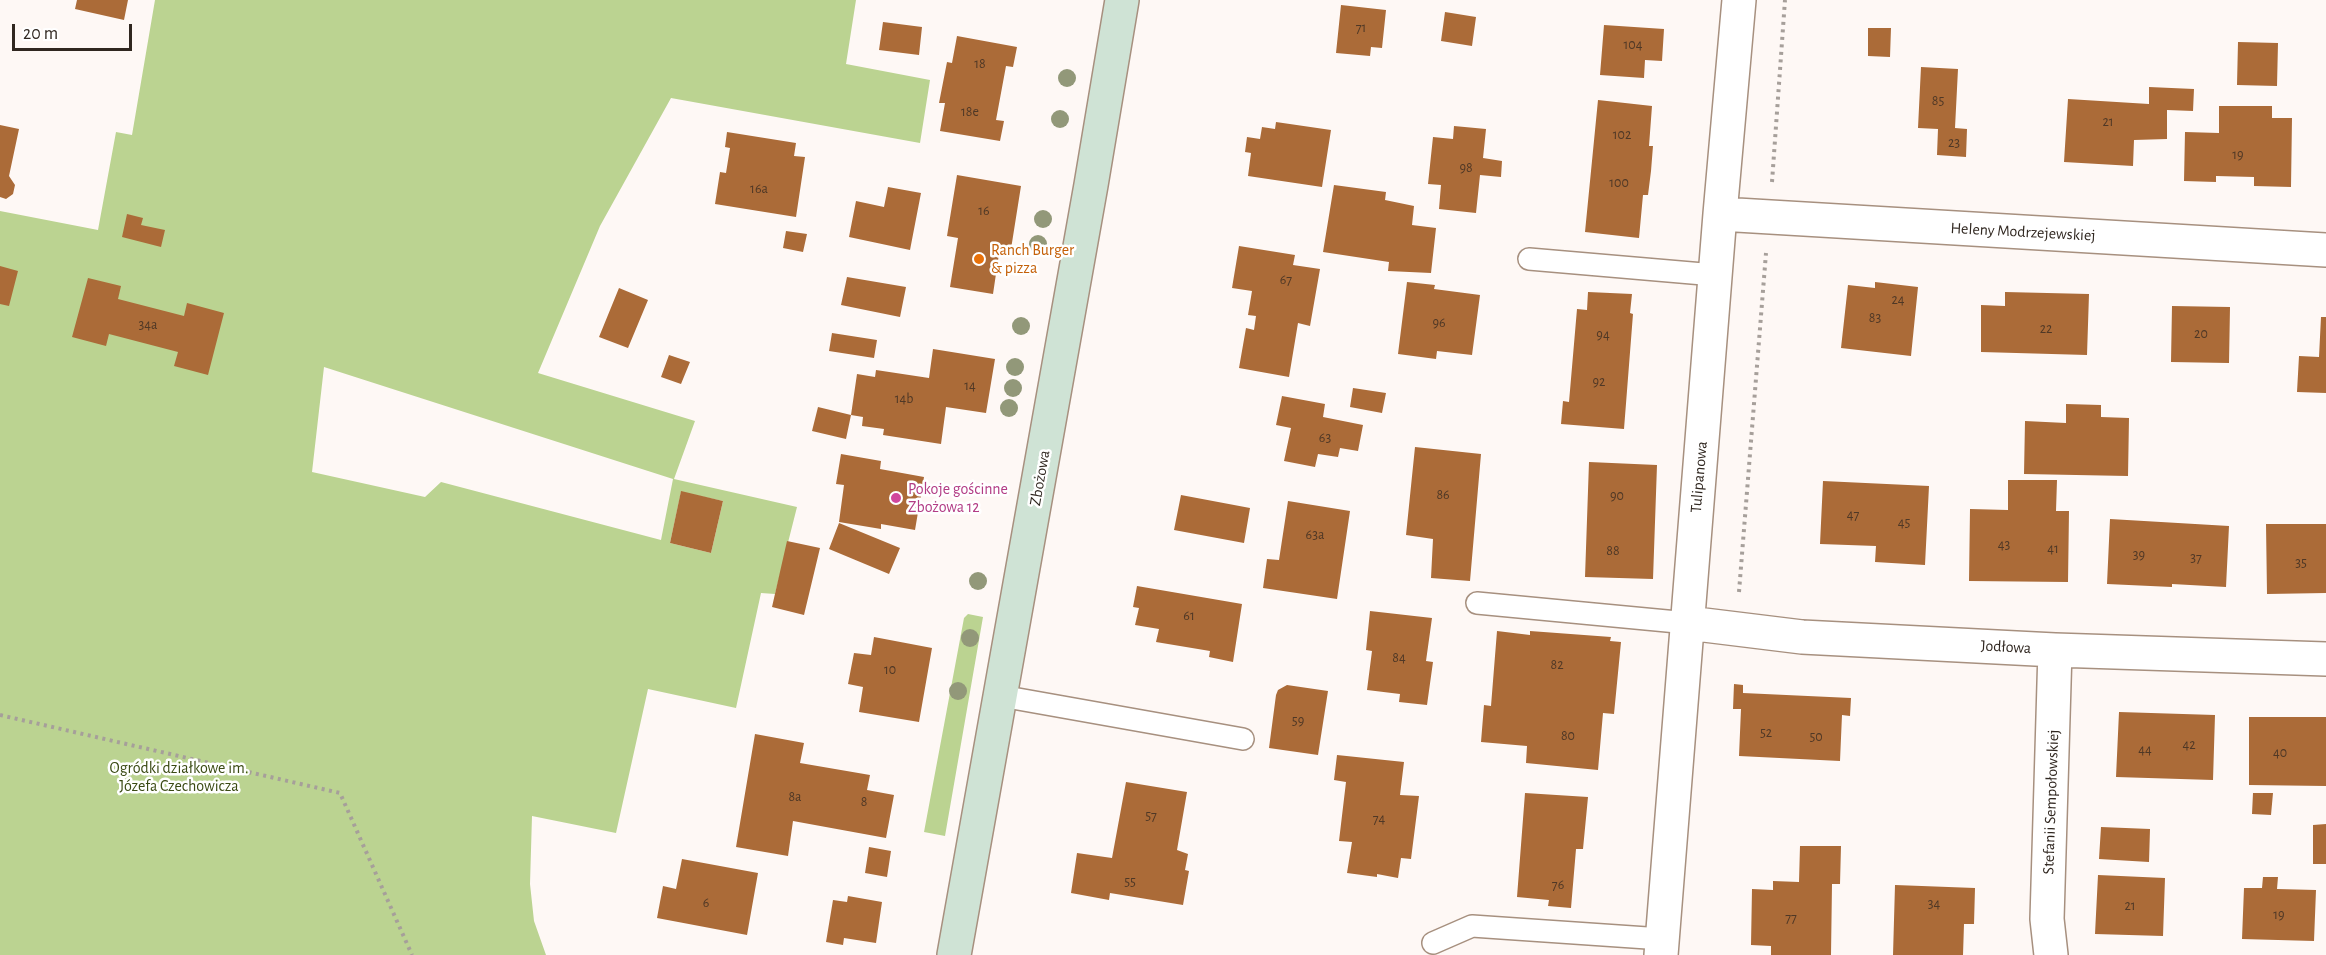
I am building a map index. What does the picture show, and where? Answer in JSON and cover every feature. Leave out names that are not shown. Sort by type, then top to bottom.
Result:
[{"type":"street","name":"Zbożowa","points":[[954,955],[1122,0]]},
{"type":"street","name":"Tulipanowa","points":[[1661,947],[1739,0]]},
{"type":"street","name":"Heleny Modrzejewskiej","points":[[1720,214],[2326,250]]},
{"type":"street","name":"Jodłowa","points":[[1688,622],[1802,637],[2055,650],[2326,659]]},
{"type":"street","name":"Stefanii Sempołowskiej","points":[[2051,955],[2047,919],[2055,650]]},
{"type":"lane","points":[[1528,259],[1715,275]]},
{"type":"lane","points":[[1477,603],[1688,622]]},
{"type":"lane","points":[[1001,696],[1243,739]]},
{"type":"lane","points":[[1433,943],[1472,926],[1661,947]]},
{"type":"path","points":[[1739,598],[1738,584],[1785,0]]},
{"type":"path","points":[[0,715],[340,793],[412,955]]},
{"type":"green space","name":"Ogródki działkowe im. Józefa Czechowicza","points":[[155,0],[856,0],[846,64],[930,80],[920,143],[671,98],[600,226],[538,373],[695,421],[674,479],[797,507],[775,594],[761,593],[736,708],[648,689],[616,833],[532,816],[530,884],[534,921],[546,955],[0,955],[0,211],[98,230],[116,132],[132,135]],"holes":[[[324,367],[673,479],[661,540],[441,482],[425,497],[312,472]],[[681,492],[723,501],[711,553],[670,543]]]},
{"type":"green space","points":[[968,614],[983,617],[945,836],[924,832],[964,618]]},
{"type":"building","points":[[77,0],[128,0],[124,20],[75,9]]},
{"type":"building","points":[[1341,5],[1386,10],[1382,48],[1371,47],[1370,56],[1336,53]]},
{"type":"building","points":[[1445,12],[1476,17],[1472,46],[1441,41]]},
{"type":"building","points":[[883,22],[922,27],[919,55],[879,50]]},
{"type":"building","points":[[1604,25],[1664,29],[1662,61],[1645,60],[1644,78],[1600,75]]},
{"type":"building","points":[[1868,28],[1891,28],[1890,57],[1868,56]]},
{"type":"building","points":[[957,36],[1017,47],[1013,67],[1006,66],[996,120],[1004,121],[1000,141],[940,131],[945,103],[939,103],[947,62],[952,63]]},
{"type":"building","points":[[2238,42],[2278,43],[2277,86],[2237,85]]},
{"type":"building","points":[[1921,67],[1958,69],[1955,128],[1967,129],[1966,157],[1937,155],[1938,129],[1918,128]]},
{"type":"building","points":[[2149,87],[2194,89],[2193,111],[2167,110],[2167,139],[2134,140],[2133,166],[2064,162],[2068,99],[2149,104]]},
{"type":"building","points":[[1598,100],[1652,106],[1649,146],[1653,146],[1651,171],[1648,195],[1643,195],[1639,238],[1585,232]]},
{"type":"building","points":[[2219,106],[2272,106],[2272,118],[2292,118],[2291,187],[2254,186],[2254,177],[2216,176],[2216,182],[2184,181],[2185,132],[2219,133]]},
{"type":"building","points":[[1276,122],[1331,130],[1322,187],[1248,176],[1251,153],[1245,152],[1247,137],[1260,139],[1262,127],[1275,129]]},
{"type":"building","points":[[0,125],[19,129],[9,176],[15,185],[13,194],[6,199],[0,197]]},
{"type":"building","points":[[1454,126],[1486,129],[1483,158],[1502,161],[1501,177],[1480,175],[1476,213],[1439,209],[1441,185],[1428,184],[1433,137],[1453,139]]},
{"type":"building","points":[[727,132],[796,143],[794,156],[805,157],[796,217],[715,204],[720,172],[726,173],[730,148],[725,147]]},
{"type":"building","points":[[957,175],[1021,186],[1011,249],[1000,247],[993,294],[950,287],[958,238],[947,236]]},
{"type":"building","points":[[1334,185],[1386,192],[1385,200],[1414,206],[1412,225],[1436,228],[1431,273],[1388,271],[1389,262],[1323,252]]},
{"type":"building","points":[[888,187],[921,193],[910,250],[849,237],[856,201],[884,207]]},
{"type":"building","points":[[127,214],[143,218],[141,225],[165,230],[161,247],[122,237]]},
{"type":"building","points":[[786,231],[807,234],[803,252],[783,248]]},
{"type":"building","points":[[1239,246],[1295,255],[1293,265],[1320,269],[1310,326],[1298,323],[1289,377],[1239,368],[1246,328],[1254,330],[1256,316],[1248,315],[1252,291],[1232,288]]},
{"type":"building","points":[[0,266],[18,271],[9,306],[0,304]]},
{"type":"building","points":[[847,277],[906,287],[900,317],[841,305]]},
{"type":"building","points":[[88,278],[121,286],[118,299],[184,316],[187,303],[224,313],[208,375],[174,366],[178,352],[109,334],[106,346],[72,337]]},
{"type":"building","points":[[1407,282],[1435,285],[1434,289],[1480,295],[1472,355],[1437,351],[1436,359],[1398,354]]},
{"type":"building","points":[[1875,282],[1918,287],[1911,356],[1841,348],[1848,285],[1875,288]]},
{"type":"building","points":[[619,288],[648,300],[628,348],[599,337]]},
{"type":"building","points":[[1588,292],[1632,294],[1630,313],[1633,314],[1624,429],[1561,424],[1563,401],[1569,402],[1577,309],[1587,310]]},
{"type":"building","points":[[2005,292],[2089,294],[2087,355],[1981,352],[1981,305],[2005,306]]},
{"type":"building","points":[[2172,306],[2230,307],[2229,363],[2171,362]]},
{"type":"building","points":[[2321,317],[2326,317],[2326,393],[2297,392],[2299,356],[2319,357]]},
{"type":"building","points":[[832,333],[877,340],[874,358],[829,351]]},
{"type":"building","points":[[933,349],[995,359],[986,413],[946,407],[941,444],[883,435],[884,429],[862,426],[863,417],[851,415],[857,374],[875,377],[876,370],[929,378]]},
{"type":"building","points":[[669,355],[690,362],[681,384],[661,377]]},
{"type":"building","points":[[1353,388],[1386,393],[1382,413],[1350,407]]},
{"type":"building","points":[[1282,396],[1325,404],[1323,417],[1363,425],[1358,451],[1340,448],[1338,457],[1318,454],[1315,467],[1284,461],[1291,428],[1276,425]]},
{"type":"building","points":[[2066,404],[2101,405],[2101,417],[2129,418],[2128,476],[2024,474],[2025,421],[2066,423]]},
{"type":"building","points":[[818,407],[851,415],[846,439],[812,431]]},
{"type":"building","points":[[1415,447],[1481,454],[1470,581],[1431,578],[1433,539],[1406,535]]},
{"type":"building","points":[[841,454],[881,461],[880,469],[924,477],[915,530],[881,524],[881,529],[839,522],[844,485],[836,484]]},
{"type":"building","points":[[1589,462],[1657,465],[1653,579],[1585,577]]},
{"type":"building","points":[[2008,480],[2057,480],[2056,511],[2069,511],[2068,582],[1969,581],[1970,509],[2008,510]]},
{"type":"building","points":[[1823,481],[1929,486],[1925,565],[1875,562],[1876,546],[1820,544]]},
{"type":"building","points":[[681,491],[723,501],[711,553],[670,543]]},
{"type":"building","points":[[1181,495],[1250,508],[1244,543],[1174,530]]},
{"type":"building","points":[[1288,501],[1350,511],[1337,599],[1263,588],[1267,559],[1279,560]]},
{"type":"building","points":[[2110,519],[2229,526],[2226,587],[2107,584]]},
{"type":"building","points":[[839,523],[900,548],[889,574],[829,549]]},
{"type":"building","points":[[2266,524],[2326,524],[2326,593],[2267,594]]},
{"type":"building","points":[[787,541],[820,548],[804,615],[772,607]]},
{"type":"building","points":[[1137,586],[1242,604],[1233,662],[1209,657],[1210,651],[1156,642],[1159,629],[1135,625],[1139,608],[1133,607]]},
{"type":"building","points":[[1370,611],[1432,618],[1426,661],[1433,662],[1427,705],[1399,702],[1400,694],[1367,690],[1372,651],[1366,650]]},
{"type":"building","points":[[1497,631],[1530,635],[1530,631],[1611,637],[1610,641],[1621,642],[1614,714],[1603,713],[1598,770],[1526,763],[1527,746],[1481,742],[1484,705],[1491,706]]},
{"type":"building","points":[[874,637],[932,648],[919,722],[859,712],[863,687],[848,684],[854,653],[871,655]]},
{"type":"building","points":[[1734,684],[1743,685],[1743,693],[1851,698],[1850,716],[1842,715],[1840,761],[1739,756],[1741,709],[1733,709]]},
{"type":"building","points":[[1287,685],[1328,691],[1318,755],[1269,748],[1276,695],[1278,690]]},
{"type":"building","points":[[2119,712],[2215,715],[2213,780],[2116,777]]},
{"type":"building","points":[[2249,717],[2326,717],[2326,786],[2249,785]]},
{"type":"building","points":[[755,734],[804,743],[800,763],[870,775],[867,790],[894,795],[886,838],[793,821],[788,856],[736,847]]},
{"type":"building","points":[[1337,755],[1404,762],[1400,795],[1419,796],[1411,859],[1401,858],[1398,878],[1377,874],[1377,877],[1347,873],[1352,842],[1339,841],[1346,782],[1334,780]]},
{"type":"building","points":[[1126,782],[1187,792],[1177,850],[1188,854],[1185,870],[1189,871],[1183,905],[1110,893],[1109,900],[1071,893],[1077,853],[1112,858]]},
{"type":"building","points":[[1525,793],[1588,797],[1583,849],[1576,849],[1571,908],[1548,906],[1549,900],[1517,897]]},
{"type":"building","points":[[2253,793],[2273,793],[2271,815],[2252,814]]},
{"type":"building","points":[[2326,824],[2326,864],[2313,864],[2313,825]]},
{"type":"building","points":[[2101,827],[2150,829],[2149,862],[2099,859]]},
{"type":"building","points":[[1800,846],[1841,846],[1840,884],[1832,884],[1831,955],[1771,955],[1771,946],[1751,945],[1752,889],[1773,890],[1773,881],[1799,882]]},
{"type":"building","points":[[869,847],[891,851],[887,877],[865,873]]},
{"type":"building","points":[[682,859],[758,873],[747,935],[657,918],[663,886],[676,889]]},
{"type":"building","points":[[2098,875],[2165,878],[2163,936],[2095,934]]},
{"type":"building","points":[[2263,877],[2278,877],[2277,889],[2316,890],[2314,941],[2242,939],[2244,888],[2262,888]]},
{"type":"building","points":[[1895,885],[1975,888],[1974,924],[1964,924],[1963,955],[1893,955]]},
{"type":"building","points":[[848,896],[882,902],[876,943],[844,938],[843,945],[826,942],[833,900],[847,902]]},
{"type":"place","name":"Ranch Burger & pizza","points":[[979,259]]},
{"type":"place","name":"Pokoje gościnne Zbożowa 12","points":[[896,498]]}]
